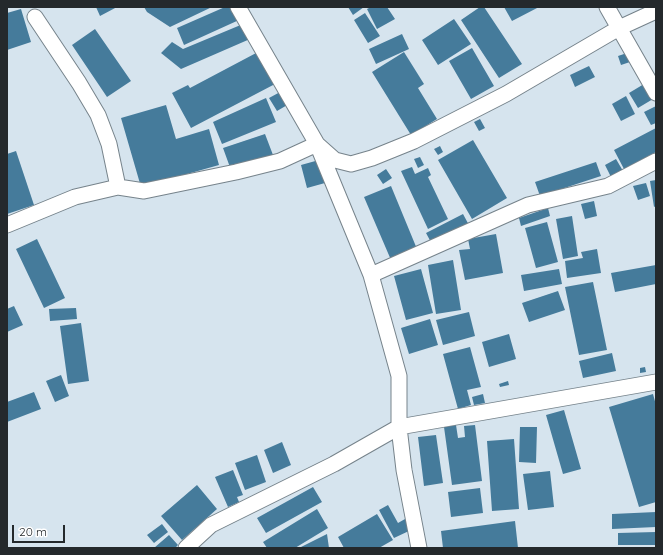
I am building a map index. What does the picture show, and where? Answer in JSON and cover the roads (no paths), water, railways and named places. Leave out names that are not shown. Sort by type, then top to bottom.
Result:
[{"type":"street","points":[[238,7],[317,144],[371,275],[399,376],[399,427],[404,470],[419,548]]},
{"type":"street","points":[[607,7],[656,93]]},
{"type":"street","points":[[317,144],[335,160],[352,164],[372,158],[414,141],[506,94],[619,28],[656,11]]},
{"type":"street","points":[[35,17],[80,83],[98,115],[109,144],[118,187]]},
{"type":"street","points":[[7,225],[75,197],[118,187],[144,190],[236,172],[280,161],[317,144]]},
{"type":"street","points":[[371,275],[528,205],[608,186],[656,162]]},
{"type":"street","points":[[186,548],[211,525],[334,464],[399,427],[656,382]]}]
